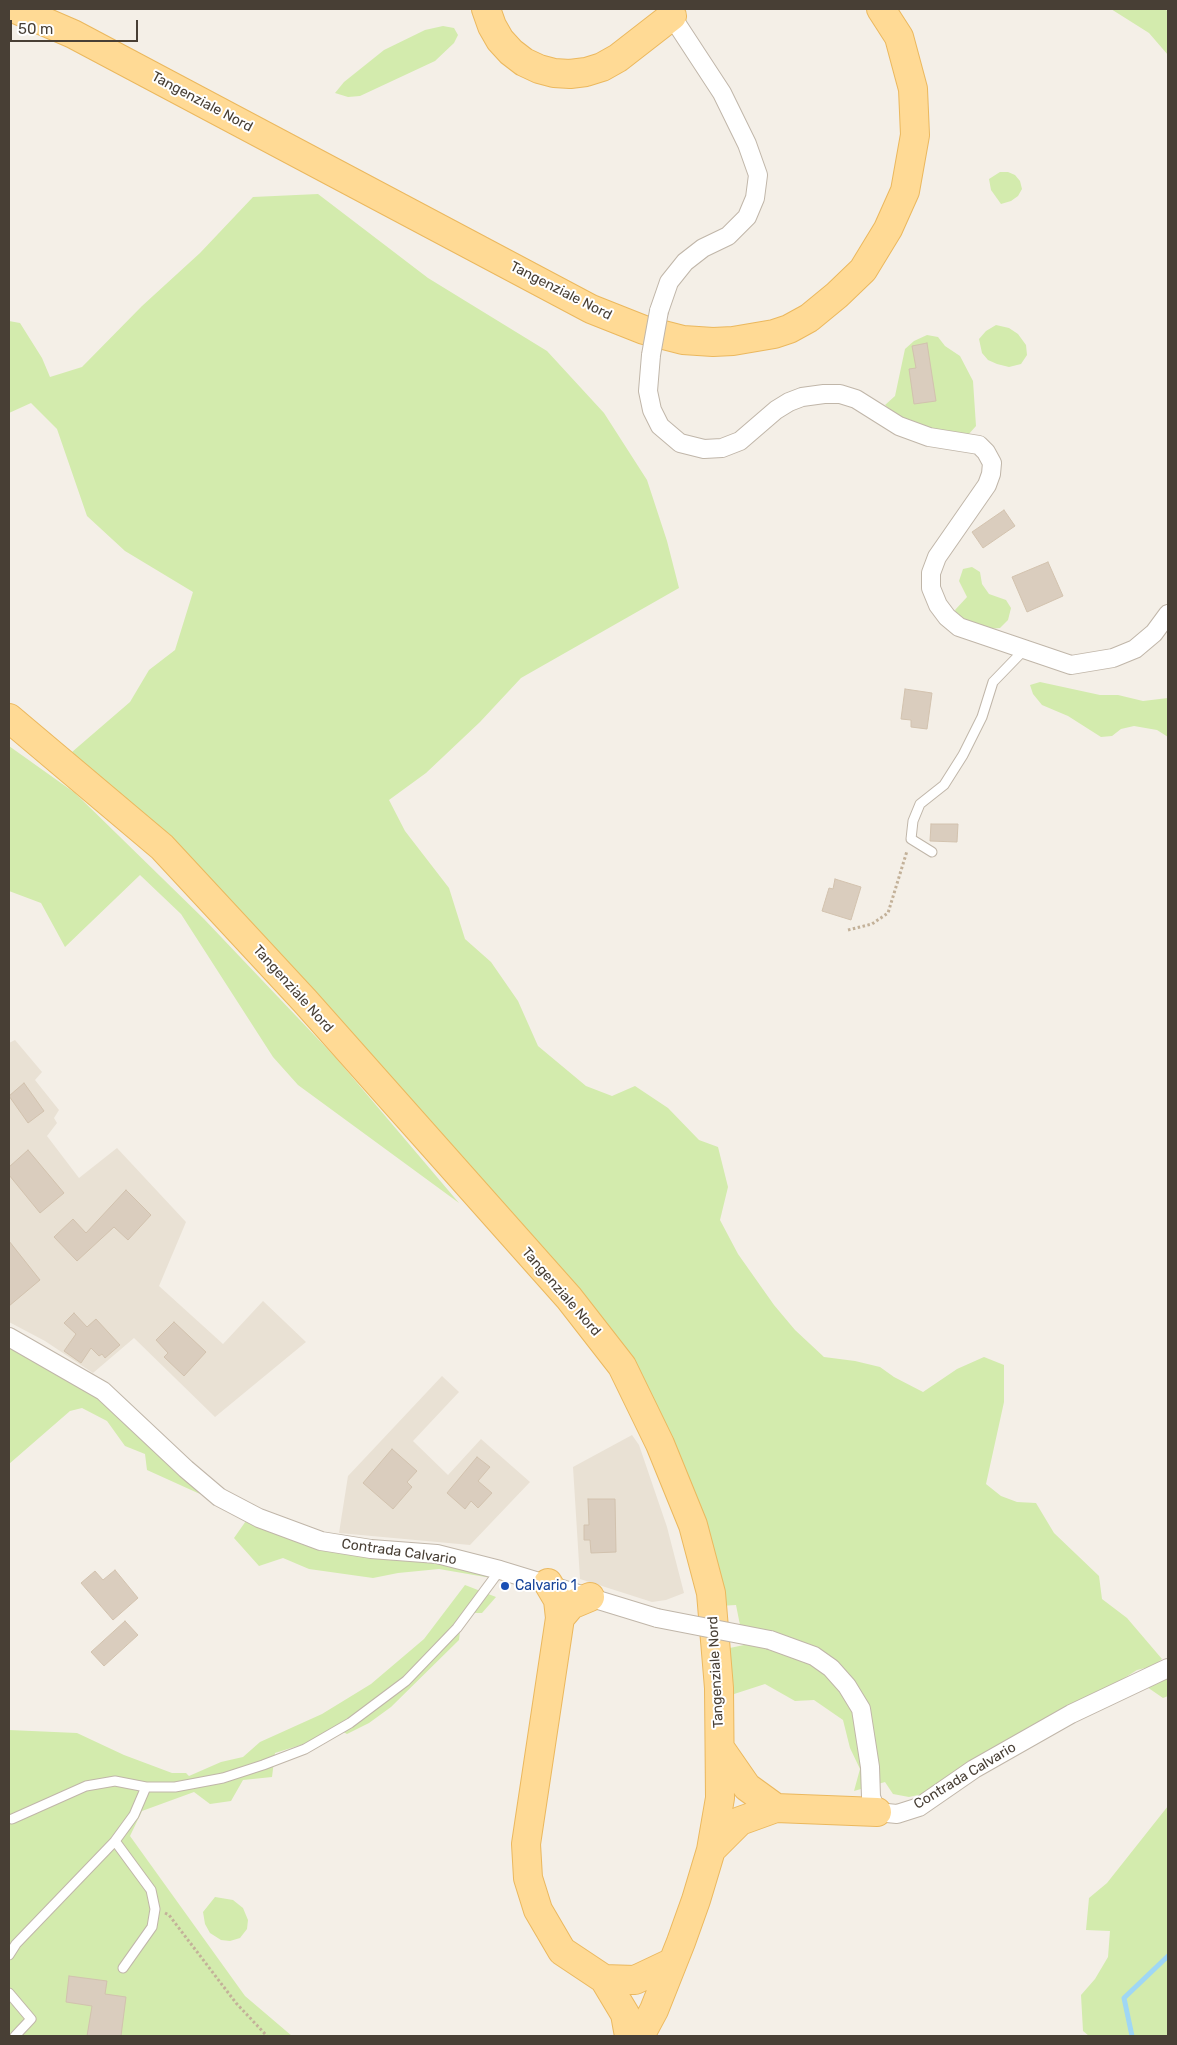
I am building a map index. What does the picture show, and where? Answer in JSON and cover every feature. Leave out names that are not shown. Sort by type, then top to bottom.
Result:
[{"type":"main road","name":"Tangenziale Nord","points":[[15,9],[73,34],[591,309],[644,330],[682,340],[713,342],[734,341],[774,334],[789,329],[809,318],[863,270],[888,229],[905,191],[915,135],[913,89],[899,37],[881,9]]},
{"type":"main road","points":[[486,9],[492,26],[511,52],[524,62],[538,69],[570,74],[602,68],[618,58],[670,13]]},
{"type":"main road","name":"Tangenziale Nord","points":[[9,718],[162,847],[305,1001],[569,1298],[622,1366],[660,1444],[693,1525],[709,1584],[719,1688],[720,1798],[711,1850],[690,1916],[654,2010],[640,2036]]},
{"type":"main road","points":[[548,1583],[558,1600],[560,1618],[526,1844],[528,1878],[538,1910],[562,1951],[604,1979],[625,2014],[629,2036]]},
{"type":"main road","points":[[560,1618],[571,1605],[590,1597]]},
{"type":"main road","points":[[720,1748],[747,1787],[776,1808]]},
{"type":"main road","points":[[711,1850],[740,1821],[776,1808],[877,1812]]},
{"type":"main road","points":[[604,1979],[636,1980],[673,1962]]},
{"type":"street","points":[[670,13],[722,93],[747,144],[758,176],[755,198],[747,217],[728,236],[703,248],[685,262],[669,282],[659,311],[651,356],[648,391],[652,410],[660,426],[680,443],[704,450],[722,448],[740,441],[776,410],[802,397],[840,394],[856,399],[899,426],[928,437],[979,445],[986,452],[992,463],[987,485],[937,557],[931,573],[931,588],[938,605],[947,617],[959,627],[1071,665],[1113,658],[1134,648],[1154,633],[1168,614]]},
{"type":"street","name":"Contrada Calvario","points":[[9,1337],[103,1391],[186,1469],[219,1497],[258,1518],[321,1541],[371,1550],[437,1554],[548,1583],[657,1618],[770,1640],[814,1656],[831,1668],[848,1686],[861,1708],[870,1766],[871,1797],[877,1812],[897,1814],[919,1807],[974,1769],[1071,1714],[1168,1668]]},
{"type":"lane","points":[[932,852],[912,838],[913,821],[920,804],[944,785],[982,717],[993,682],[1024,650]]},
{"type":"lane","points":[[12,1819],[86,1786],[114,1780],[146,1787],[175,1787],[222,1778],[263,1766],[305,1749],[350,1723],[412,1674],[457,1628],[500,1570]]},
{"type":"lane","points":[[9,1955],[16,1944],[115,1841],[134,1815],[146,1787]]},
{"type":"lane","points":[[115,1841],[151,1890],[155,1909],[152,1927],[123,1968]]},
{"type":"lane","points":[[9,1993],[30,2019],[15,2036]]},
{"type":"path","points":[[848,930],[872,924],[888,913],[912,838]]},
{"type":"path","points":[[155,1909],[169,1915],[236,2003],[267,2036]]},
{"type":"shaded area","points":[[15,1040],[42,1072],[35,1080],[59,1110],[54,1118],[57,1123],[47,1136],[79,1178],[117,1148],[186,1222],[159,1286],[223,1344],[263,1301],[306,1342],[215,1417],[134,1338],[93,1373],[45,1341],[9,1322],[9,1043]]},
{"type":"shaded area","points":[[442,1376],[459,1392],[413,1441],[448,1475],[481,1439],[530,1482],[470,1545],[339,1533],[348,1476]]},
{"type":"shaded area","points":[[632,1435],[639,1445],[667,1527],[684,1593],[666,1600],[652,1602],[580,1579],[573,1467]]},
{"type":"green space","points":[[1111,9],[1166,9],[1168,13],[1168,55],[1149,33]]},
{"type":"green space","points":[[443,26],[454,28],[458,35],[454,43],[435,61],[360,96],[348,97],[335,93],[344,82],[384,50],[425,30]]},
{"type":"green space","points":[[1000,172],[1008,172],[1015,175],[1020,181],[1022,189],[1018,196],[1011,201],[1001,204],[991,190],[989,179]]},
{"type":"green space","points":[[318,194],[428,278],[547,351],[604,413],[647,480],[667,541],[679,588],[521,678],[480,722],[426,773],[389,800],[405,831],[449,888],[465,939],[491,962],[518,1001],[538,1046],[586,1086],[612,1096],[635,1086],[668,1108],[699,1140],[718,1147],[728,1187],[720,1220],[738,1254],[774,1305],[795,1330],[824,1357],[855,1361],[880,1367],[894,1377],[923,1392],[957,1369],[984,1357],[1004,1365],[1004,1402],[986,1484],[1001,1496],[1017,1502],[1036,1503],[1054,1533],[1099,1576],[1102,1599],[1127,1618],[1162,1659],[1153,1666],[1137,1670],[1099,1694],[986,1752],[927,1793],[909,1797],[893,1794],[885,1782],[854,1791],[860,1769],[850,1748],[843,1720],[814,1700],[795,1701],[765,1684],[731,1695],[725,1649],[744,1645],[736,1605],[719,1606],[675,1455],[644,1380],[536,1249],[171,842],[72,752],[130,702],[149,670],[175,650],[193,592],[125,551],[87,516],[57,429],[31,403],[9,413],[9,321],[20,323],[42,358],[50,377],[82,367],[142,306],[200,253],[253,197]]},
{"type":"green space","points":[[996,325],[1009,328],[1018,334],[1026,345],[1027,355],[1021,364],[1009,367],[997,364],[988,360],[982,353],[979,339],[986,331]]},
{"type":"green space","points":[[927,335],[938,337],[945,346],[960,356],[973,381],[976,426],[968,435],[939,433],[897,415],[885,405],[895,396],[905,349],[914,341]]},
{"type":"green space","points":[[972,567],[980,572],[982,584],[989,594],[1006,600],[1011,608],[1008,620],[1000,628],[988,629],[960,622],[955,610],[967,597],[959,581],[963,569]]},
{"type":"green space","points":[[1040,682],[1100,695],[1118,695],[1143,701],[1168,698],[1168,737],[1157,730],[1134,726],[1121,729],[1112,736],[1101,737],[1068,716],[1042,705],[1033,694],[1030,685]]},
{"type":"green space","points":[[9,746],[75,793],[204,919],[336,1058],[459,1203],[298,1085],[273,1057],[181,914],[140,875],[65,947],[41,903],[9,891]]},
{"type":"green space","points":[[9,1342],[65,1374],[121,1415],[200,1494],[147,1470],[145,1454],[125,1446],[107,1421],[82,1408],[70,1411],[9,1464]]},
{"type":"green space","points":[[248,1518],[391,1554],[504,1574],[503,1580],[439,1569],[398,1573],[373,1578],[309,1569],[283,1558],[259,1566],[234,1538]]},
{"type":"green space","points":[[465,1585],[496,1597],[482,1613],[462,1613],[459,1640],[391,1707],[369,1723],[347,1734],[336,1728],[307,1743],[275,1753],[272,1777],[243,1780],[231,1801],[210,1804],[194,1792],[142,1811],[130,1836],[245,1996],[292,2036],[9,2036],[9,1730],[77,1733],[124,1755],[172,1773],[186,1773],[189,1776],[221,1762],[243,1757],[260,1742],[322,1714],[371,1684],[424,1639]]},
{"type":"green space","points":[[1168,1673],[1168,1696],[1163,1698],[1147,1687]]},
{"type":"green space","points":[[1168,1806],[1168,2036],[1089,2036],[1083,2031],[1081,1995],[1095,1979],[1108,1957],[1110,1931],[1086,1930],[1089,1898],[1107,1883]]},
{"type":"green space","points":[[215,1897],[233,1900],[243,1908],[248,1920],[247,1929],[240,1938],[230,1941],[221,1940],[210,1933],[205,1924],[203,1912]]},
{"type":"building","points":[[927,343],[936,401],[914,404],[909,369],[916,368],[912,346]]},
{"type":"building","points":[[1004,510],[1015,526],[983,548],[972,532]]},
{"type":"building","points":[[1048,562],[1063,596],[1027,612],[1012,577]]},
{"type":"building","points":[[905,689],[932,693],[927,729],[911,727],[911,720],[901,719]]},
{"type":"building","points":[[931,824],[958,824],[957,842],[930,841]]},
{"type":"building","points":[[835,879],[861,887],[851,920],[822,911],[829,888],[833,889]]},
{"type":"building","points":[[24,1083],[44,1111],[28,1123],[9,1096]]},
{"type":"building","points":[[28,1150],[64,1193],[40,1213],[9,1175],[9,1167]]},
{"type":"building","points":[[126,1190],[151,1215],[128,1240],[114,1227],[77,1261],[54,1237],[73,1219],[86,1233]]},
{"type":"building","points":[[9,1241],[40,1280],[9,1306]]},
{"type":"building","points":[[74,1313],[87,1327],[96,1319],[120,1345],[105,1358],[102,1354],[99,1356],[91,1348],[81,1363],[64,1351],[76,1334],[64,1323]]},
{"type":"building","points":[[174,1322],[206,1352],[184,1376],[164,1357],[168,1353],[156,1340]]},
{"type":"building","points":[[392,1449],[417,1471],[407,1482],[412,1487],[393,1509],[363,1483]]},
{"type":"building","points":[[477,1457],[490,1467],[478,1481],[492,1493],[478,1508],[471,1501],[465,1509],[447,1493]]},
{"type":"building","points":[[588,1499],[615,1499],[616,1552],[591,1553],[590,1540],[584,1540],[584,1525],[589,1525]]},
{"type":"building","points":[[115,1570],[138,1598],[113,1620],[81,1583],[95,1571],[103,1580]]},
{"type":"building","points":[[125,1621],[138,1635],[104,1666],[91,1652]]},
{"type":"building","points":[[69,1976],[107,1981],[105,1994],[126,1997],[121,2036],[87,2036],[92,2006],[66,2002]]},
{"type":"waterway","points":[[1132,2036],[1124,1998],[1168,1956]]},
{"type":"place","name":"Calvario 1","points":[[505,1586]]}]
